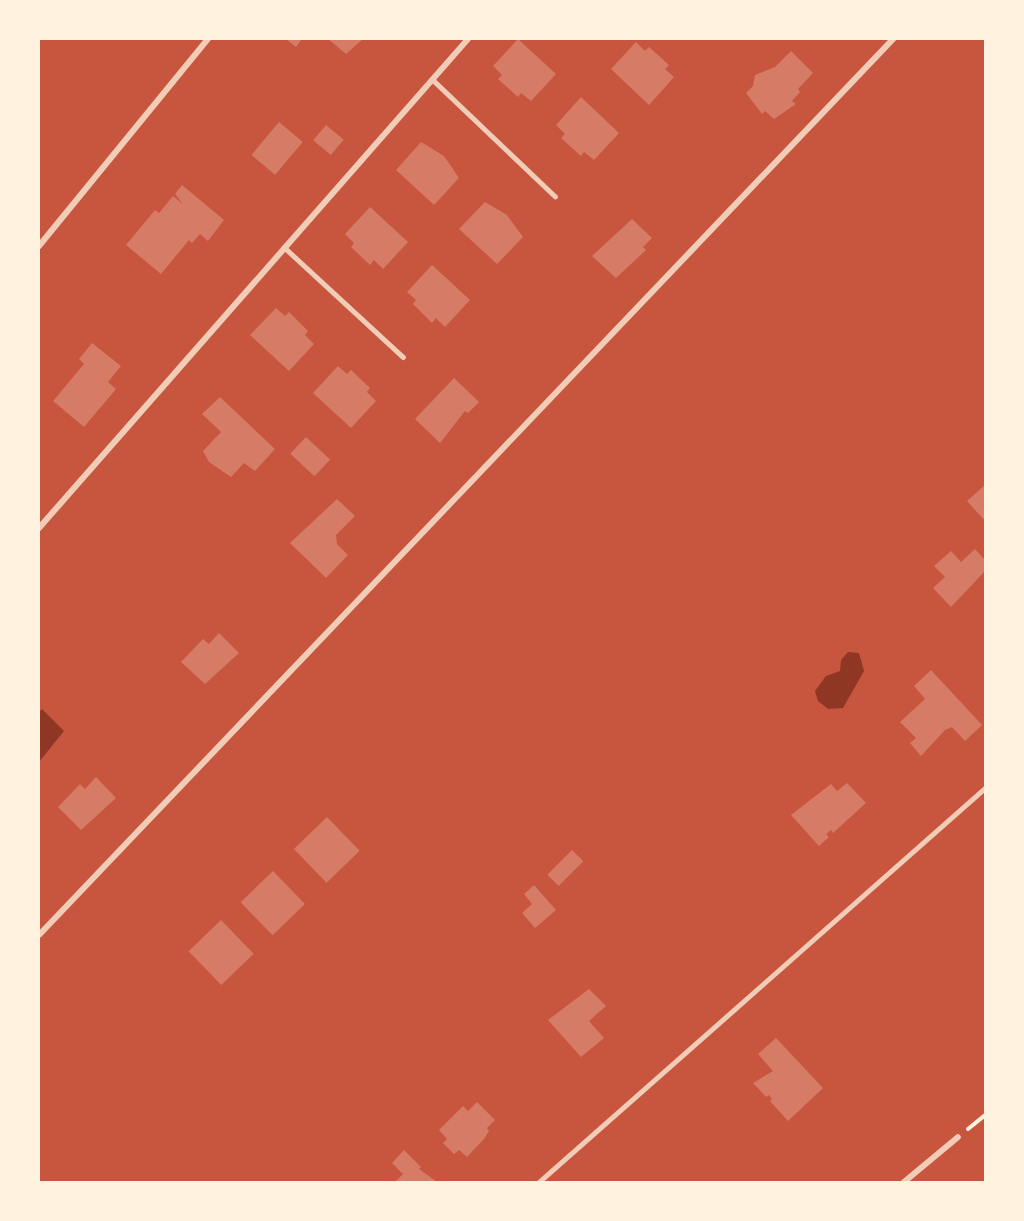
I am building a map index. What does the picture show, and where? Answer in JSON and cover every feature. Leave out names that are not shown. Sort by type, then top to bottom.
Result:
[{"type":"street","points":[[39,246],[208,39]]},
{"type":"street","points":[[39,528],[468,39]]},
{"type":"street","points":[[39,935],[893,39]]},
{"type":"street","points":[[903,1182],[958,1137]]},
{"type":"lane","points":[[432,79],[555,195]]},
{"type":"lane","points":[[285,247],[403,357]]},
{"type":"lane","points":[[539,1182],[985,788]]},
{"type":"path","points":[[958,1137],[985,1115]]},
{"type":"shaded area","points":[[848,652],[859,653],[864,671],[843,708],[828,709],[818,701],[815,691],[826,676],[840,671],[841,660]]},
{"type":"shaded area","points":[[42,709],[64,731],[39,762],[39,712]]},
{"type":"building","points":[[286,39],[302,39],[296,47]]},
{"type":"building","points":[[328,39],[363,39],[346,54]]},
{"type":"building","points":[[518,39],[556,74],[531,101],[521,93],[518,97],[498,79],[502,75],[493,66]]},
{"type":"building","points":[[636,42],[645,51],[649,47],[669,65],[665,69],[674,77],[649,105],[611,69]]},
{"type":"building","points":[[791,51],[813,73],[798,89],[800,92],[792,101],[796,104],[774,119],[765,111],[762,114],[746,93],[753,86],[755,75],[775,67]]},
{"type":"building","points":[[581,97],[619,133],[594,160],[584,152],[581,156],[561,138],[565,134],[556,125]]},
{"type":"building","points":[[279,122],[303,142],[275,175],[251,155]]},
{"type":"building","points":[[326,125],[344,140],[331,155],[313,140]]},
{"type":"building","points":[[421,142],[444,156],[459,178],[434,205],[396,170]]},
{"type":"building","points":[[182,185],[224,220],[208,241],[200,234],[192,243],[189,240],[161,274],[126,245],[155,210],[159,213],[173,196],[183,204],[175,194]]},
{"type":"building","points":[[485,202],[507,215],[523,237],[497,264],[459,229]]},
{"type":"building","points":[[370,207],[408,242],[383,269],[374,260],[370,265],[351,247],[354,243],[345,234]]},
{"type":"building","points":[[632,219],[652,238],[643,247],[646,250],[616,278],[592,256]]},
{"type":"building","points":[[432,265],[470,300],[445,327],[436,318],[432,323],[413,304],[416,300],[407,292]]},
{"type":"building","points":[[276,308],[285,316],[289,312],[308,331],[305,335],[314,344],[289,371],[250,335]]},
{"type":"building","points":[[92,343],[121,366],[108,382],[116,389],[84,427],[53,401],[84,364],[79,359]]},
{"type":"building","points":[[338,366],[347,374],[351,370],[370,388],[367,392],[376,401],[351,428],[313,393]]},
{"type":"building","points":[[454,378],[479,402],[468,413],[465,411],[440,443],[415,419]]},
{"type":"building","points":[[220,397],[275,449],[255,471],[244,463],[231,477],[209,462],[203,451],[221,432],[202,414]]},
{"type":"building","points":[[306,437],[330,460],[314,476],[290,454]]},
{"type":"building","points":[[985,485],[985,521],[967,501]]},
{"type":"building","points":[[337,499],[355,516],[336,535],[337,544],[348,555],[326,578],[290,543]]},
{"type":"building","points":[[975,549],[985,560],[985,571],[951,607],[933,588],[945,577],[934,566],[951,551],[961,562]]},
{"type":"building","points":[[219,633],[239,653],[205,684],[181,662],[203,639],[209,644]]},
{"type":"building","points":[[931,670],[982,725],[965,741],[952,727],[945,730],[921,756],[910,743],[916,738],[900,722],[925,699],[914,686]]},
{"type":"building","points":[[96,777],[116,798],[81,830],[58,807],[80,784],[85,789]]},
{"type":"building","points":[[847,783],[866,803],[833,833],[831,830],[826,834],[829,837],[819,846],[791,815],[831,784],[837,791]]},
{"type":"building","points":[[327,817],[360,851],[327,883],[294,849]]},
{"type":"building","points":[[572,850],[583,861],[559,886],[547,875]]},
{"type":"building","points":[[273,871],[305,904],[273,935],[241,902]]},
{"type":"building","points":[[534,885],[556,910],[535,928],[522,913],[532,904],[524,894]]},
{"type":"building","points":[[221,920],[254,954],[221,985],[189,951]]},
{"type":"building","points":[[589,989],[606,1006],[589,1021],[604,1038],[581,1057],[548,1020]]},
{"type":"building","points":[[776,1038],[823,1088],[788,1121],[770,1101],[772,1099],[769,1095],[766,1097],[753,1083],[773,1071],[758,1054]]},
{"type":"building","points":[[477,1102],[495,1120],[487,1128],[489,1131],[484,1139],[467,1157],[459,1150],[454,1154],[443,1143],[447,1139],[439,1130],[463,1106],[468,1111]]},
{"type":"building","points":[[404,1150],[421,1167],[419,1169],[437,1182],[395,1182],[403,1174],[392,1163]]}]
